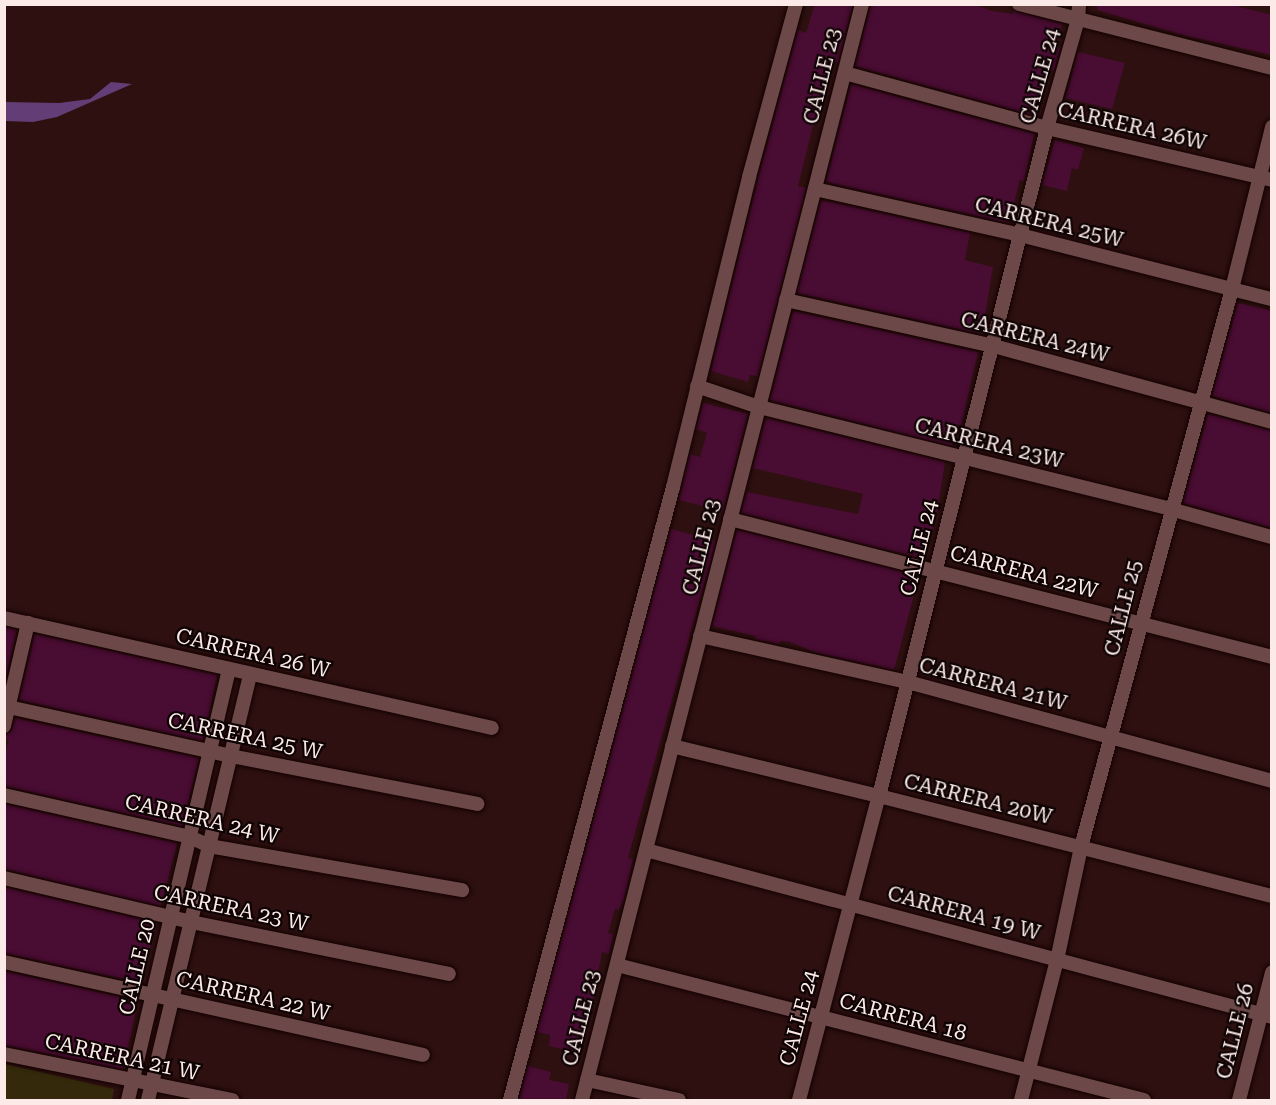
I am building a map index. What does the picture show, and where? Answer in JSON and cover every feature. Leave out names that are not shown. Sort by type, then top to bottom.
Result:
[{"type":"street","points":[[510,1101],[697,386],[748,177],[796,4]]},
{"type":"street","name":"CALLE 23","points":[[582,1101],[862,4]]},
{"type":"street","points":[[1019,4],[1272,68]]},
{"type":"street","name":"CALLE 24","points":[[799,1101],[879,796],[963,458],[994,346],[1047,128],[1078,19],[1079,4]]},
{"type":"street","name":"CARRERA 26W","points":[[845,73],[1047,128],[1266,179]]},
{"type":"street","name":"CALLE 25","points":[[1021,1101],[1057,960],[1081,847],[1112,738],[1170,509],[1232,289],[1266,179],[1272,127]]},
{"type":"street","name":"CARRERA 25W","points":[[815,189],[1020,235],[1272,299]]},
{"type":"street","name":"CARRERA 24W","points":[[786,300],[994,346],[1272,422]]},
{"type":"street","name":"CARRERA 23W","points":[[697,386],[759,407],[1170,509],[1272,537]]},
{"type":"street","name":"CARRERA 22W","points":[[730,519],[1272,657]]},
{"type":"street","name":"CARRERA 26 W","points":[[4,618],[492,728]]},
{"type":"street","points":[[4,726],[28,623]]},
{"type":"street","name":"CARRERA 21W","points":[[700,636],[908,682],[1272,781]]},
{"type":"street","name":"CALLE 20","points":[[128,1101],[230,669]]},
{"type":"street","name":"CALLE 20","points":[[148,1101],[250,674]]},
{"type":"street","name":"CARRERA 25 W","points":[[7,706],[231,756],[477,804]]},
{"type":"street","name":"CARRERA 20W","points":[[672,746],[1272,896]]},
{"type":"street","name":"CARRERA 24 W","points":[[4,795],[190,837],[209,846],[462,890]]},
{"type":"street","name":"CARRERA 19 W","points":[[646,850],[1266,1016]]},
{"type":"street","name":"CARRERA 23 W","points":[[4,878],[191,922],[449,974]]},
{"type":"street","name":"CARRERA 22 W","points":[[4,962],[423,1055]]},
{"type":"street","name":"CARRERA 18","points":[[616,965],[1144,1101]]},
{"type":"street","name":"CALLE 26","points":[[1239,1101],[1266,1016],[1272,972]]},
{"type":"street","name":"CARRERA 21 W","points":[[4,1054],[232,1101]]},
{"type":"street","points":[[587,1080],[679,1101]]},
{"type":"shaded area","points":[[111,82],[132,84],[57,117],[33,122],[5,121],[5,102],[59,103],[90,99]]},
{"type":"shaded area","points":[[5,1064],[114,1089],[112,1100],[5,1100]]},
{"type":"building","points":[[815,4],[853,4],[838,62],[829,60],[798,186],[806,188],[758,376],[750,375],[748,382],[711,371],[758,179],[798,30],[806,33]]},
{"type":"building","points":[[871,4],[973,4],[992,11],[1013,14],[1013,11],[1062,24],[1056,46],[1060,48],[1054,71],[1047,69],[1036,116],[855,66]]},
{"type":"building","points":[[1097,4],[1240,4],[1239,7],[1272,15],[1272,55],[1183,35],[1097,10]]},
{"type":"building","points":[[1078,52],[1125,63],[1112,109],[1066,98]]},
{"type":"building","points":[[851,84],[1034,134],[1024,181],[1020,180],[1009,223],[826,182]]},
{"type":"building","points":[[1055,140],[1084,148],[1078,170],[1072,168],[1067,191],[1042,185]]},
{"type":"building","points":[[821,200],[970,233],[965,260],[993,267],[982,334],[797,293]]},
{"type":"building","points":[[1238,303],[1272,311],[1272,413],[1212,396]]},
{"type":"building","points":[[793,311],[978,352],[961,425],[958,424],[952,446],[770,400]]},
{"type":"building","points":[[703,403],[748,414],[723,511],[679,500],[690,454],[700,457],[707,433],[696,429]]},
{"type":"building","points":[[1208,414],[1272,431],[1272,528],[1183,503]]},
{"type":"building","points":[[766,418],[945,462],[937,514],[924,559],[741,513],[747,492],[858,514],[863,494],[753,468]]},
{"type":"building","points":[[671,529],[716,541],[628,858],[633,859],[624,899],[619,910],[615,909],[608,933],[613,934],[609,954],[602,952],[586,1039],[582,1039],[578,1053],[549,1046],[550,1035],[537,1032]]},
{"type":"building","points":[[737,530],[919,576],[894,670],[814,652],[790,642],[780,641],[779,644],[769,642],[755,639],[756,636],[712,626]]},
{"type":"building","points":[[4,627],[17,630],[4,684]]},
{"type":"building","points":[[35,634],[217,675],[203,741],[19,700]]},
{"type":"building","points":[[15,718],[199,758],[182,826],[4,786],[4,755],[9,740],[4,739],[4,735],[11,732]]},
{"type":"building","points":[[4,804],[177,843],[161,906],[4,869]]},
{"type":"building","points":[[4,887],[157,923],[142,983],[4,953]]},
{"type":"building","points":[[4,971],[138,1001],[123,1069],[4,1045]]},
{"type":"building","points":[[528,1066],[551,1072],[549,1080],[569,1084],[566,1101],[519,1101]]}]
